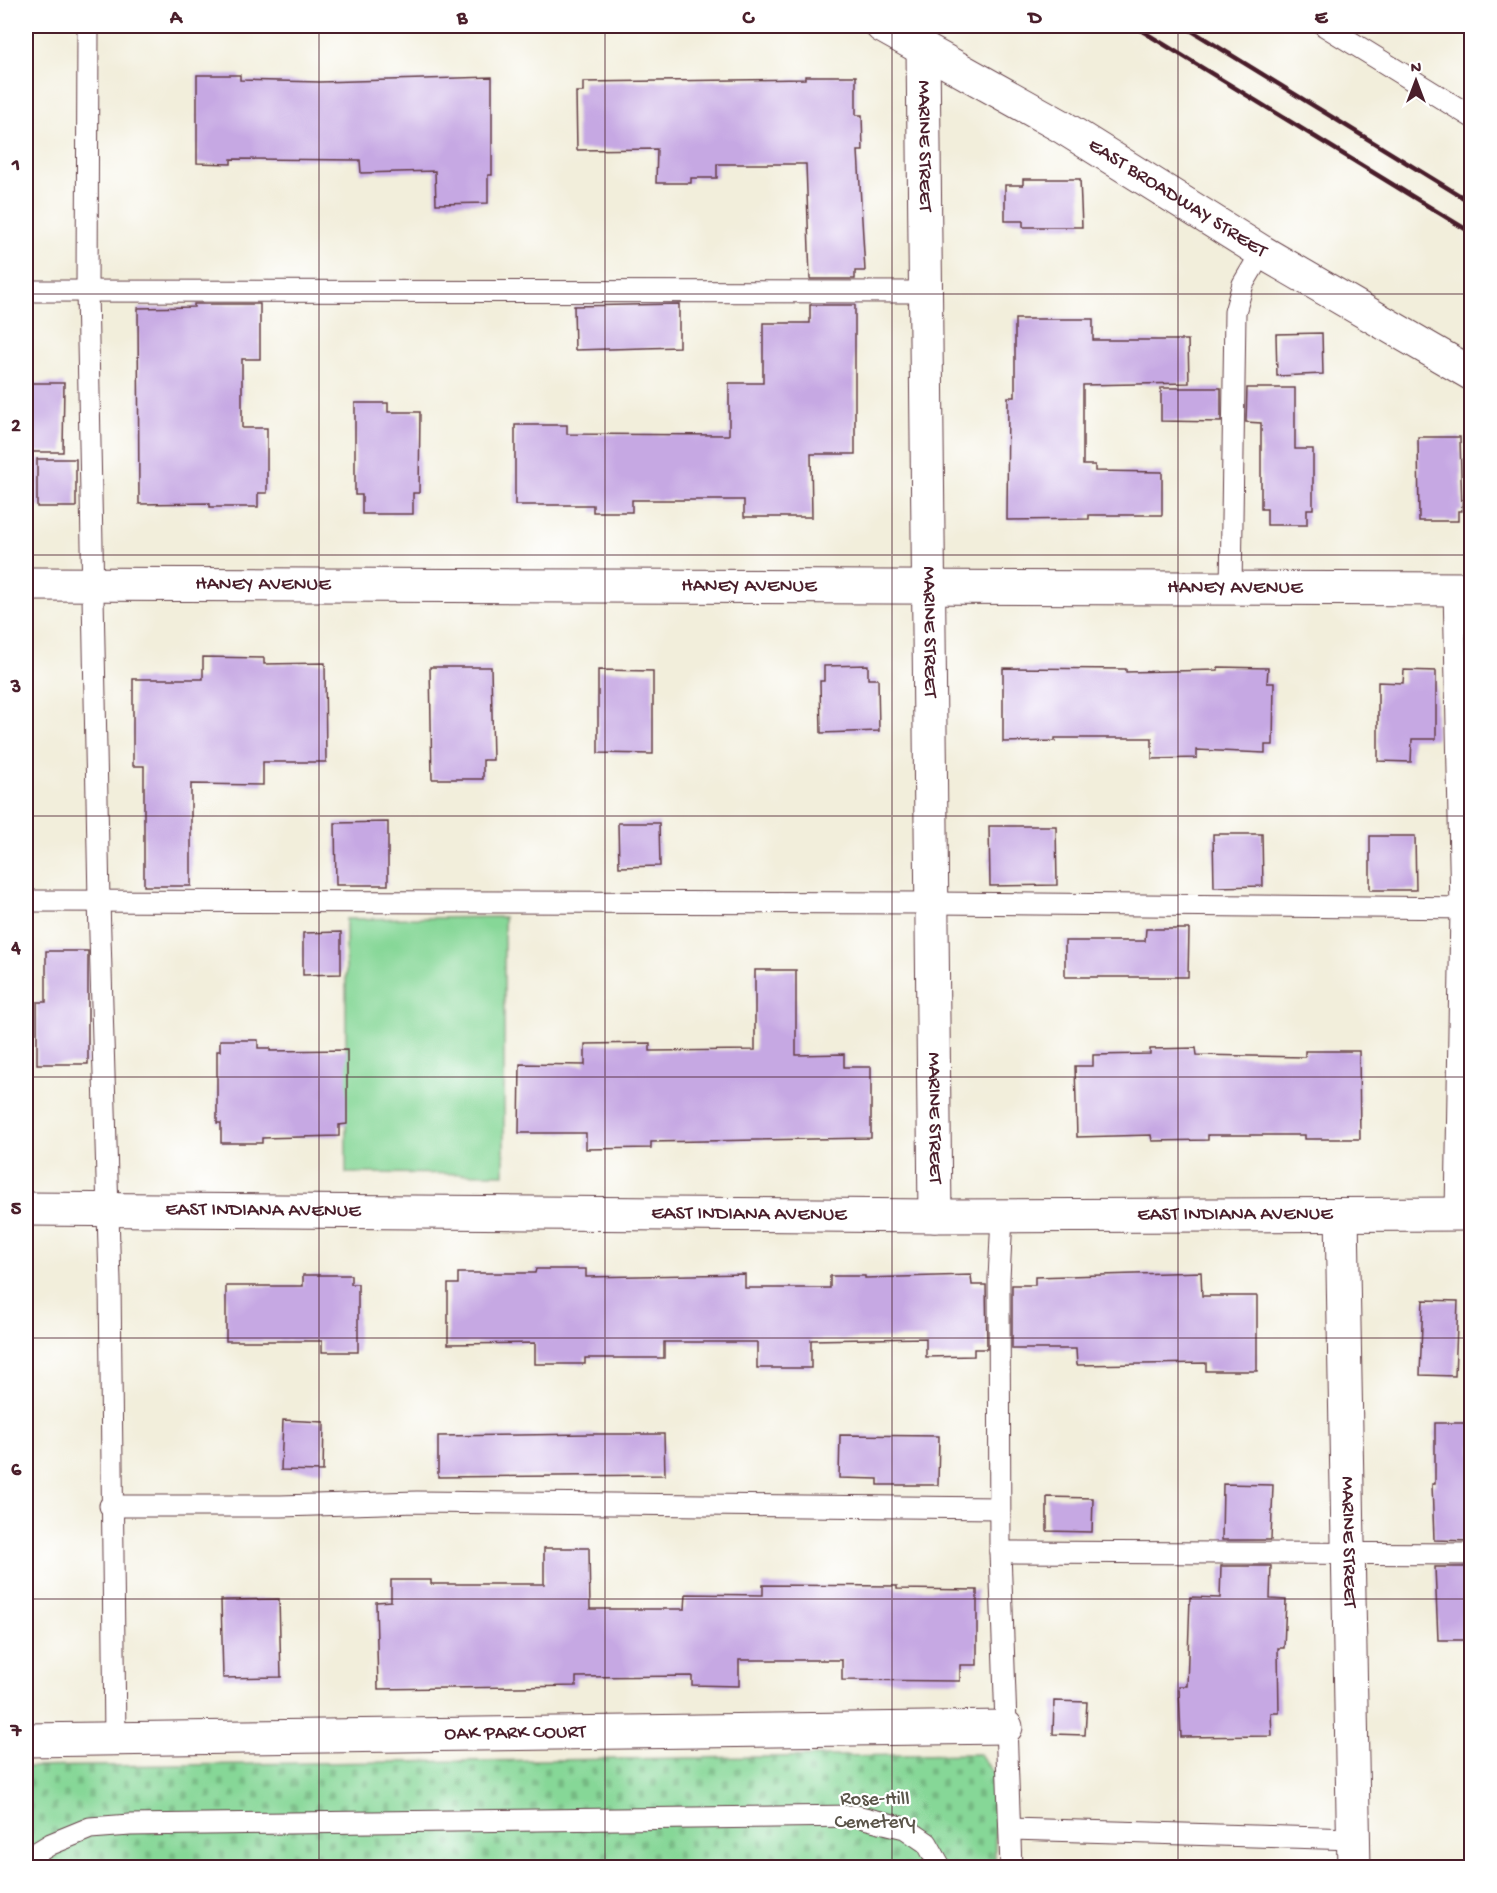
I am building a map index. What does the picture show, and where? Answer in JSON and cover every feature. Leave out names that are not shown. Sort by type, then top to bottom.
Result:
[{"type":"street","name":"EAST BROADWAY STREET","points":[[882,26],[1061,126],[1262,252],[1472,374]]},
{"type":"street","name":"MARINE STREET","points":[[923,48],[926,588],[935,1216]]},
{"type":"street","name":"HANEY AVENUE","points":[[26,584],[1231,590],[1463,589]]},
{"type":"street","name":"EAST INDIANA AVENUE","points":[[26,1209],[935,1216],[1464,1214]]},
{"type":"street","name":"MARINE STREET","points":[[1342,1215],[1354,1853]]},
{"type":"street","name":"OAK PARK COURT","points":[[26,1740],[1006,1728]]},
{"type":"lane","points":[[87,26],[87,291],[99,901],[108,1208],[110,1506],[115,1739]]},
{"type":"lane","points":[[1325,26],[1472,117]]},
{"type":"lane","points":[[1231,590],[1235,312],[1243,284],[1262,252]]},
{"type":"lane","points":[[26,291],[924,292]]},
{"type":"lane","points":[[1463,589],[1466,908],[1464,1214]]},
{"type":"lane","points":[[26,901],[932,903],[1466,908]]},
{"type":"lane","points":[[1002,1216],[999,1280],[999,1508],[1011,1868]]},
{"type":"lane","points":[[110,1506],[281,1506],[417,1502],[999,1508]]},
{"type":"lane","points":[[1000,1552],[1472,1554]]},
{"type":"lane","points":[[26,1859],[51,1844],[90,1828],[130,1825],[856,1816],[905,1827],[927,1843],[942,1868]]},
{"type":"lane","points":[[1011,1829],[1354,1853]]},
{"type":"green space","points":[[504,917],[504,1174],[346,1173],[346,919]]},
{"type":"green space","name":"Rose-Hill Cemetery","points":[[979,1754],[995,1775],[995,1867],[26,1867],[26,1767]]},
{"type":"building","points":[[197,75],[240,75],[240,80],[320,82],[492,77],[492,175],[488,175],[488,203],[436,204],[435,171],[361,173],[360,160],[231,159],[231,164],[197,163]]},
{"type":"building","points":[[805,76],[856,76],[856,115],[862,115],[863,151],[858,151],[865,271],[855,271],[855,279],[810,279],[806,164],[717,164],[717,178],[691,178],[691,183],[656,183],[657,149],[577,150],[576,92],[583,92],[583,82],[805,79]]},
{"type":"building","points":[[1023,179],[1080,179],[1082,227],[1023,227],[1023,221],[1005,221],[1005,185],[1023,185]]},
{"type":"building","points":[[194,304],[260,304],[260,359],[242,359],[242,428],[267,428],[267,493],[258,493],[258,507],[210,507],[210,503],[139,504],[138,308],[194,307]]},
{"type":"building","points":[[679,304],[679,347],[575,350],[574,306]]},
{"type":"building","points":[[810,305],[855,305],[855,454],[811,454],[812,517],[744,517],[744,500],[632,500],[632,512],[593,512],[593,505],[515,505],[515,425],[567,425],[567,434],[729,435],[729,383],[763,383],[763,323],[810,323]]},
{"type":"building","points":[[1015,319],[1093,319],[1093,340],[1188,340],[1189,383],[1083,385],[1083,465],[1095,465],[1095,471],[1162,472],[1162,515],[1089,515],[1089,519],[1007,520],[1008,397],[1015,397]]},
{"type":"building","points":[[1322,333],[1323,374],[1277,376],[1276,334]]},
{"type":"building","points":[[26,383],[64,383],[63,452],[26,452]]},
{"type":"building","points":[[1161,388],[1221,388],[1221,422],[1161,421]]},
{"type":"building","points":[[1247,388],[1295,388],[1295,449],[1313,449],[1313,509],[1307,509],[1307,525],[1267,525],[1267,509],[1261,509],[1261,423],[1246,422]]},
{"type":"building","points":[[355,403],[388,403],[388,412],[420,412],[419,493],[413,493],[413,514],[362,514],[362,495],[355,495]]},
{"type":"building","points":[[1418,437],[1460,437],[1462,511],[1458,511],[1458,521],[1419,521]]},
{"type":"building","points":[[37,459],[76,459],[76,507],[37,507]]},
{"type":"building","points":[[203,657],[264,658],[264,664],[325,663],[326,762],[263,762],[263,785],[191,784],[191,886],[144,886],[144,766],[133,766],[133,679],[203,679]]},
{"type":"building","points":[[868,665],[868,679],[878,679],[879,731],[821,733],[820,681],[824,681],[824,666]]},
{"type":"building","points":[[430,667],[491,667],[493,760],[483,760],[483,779],[432,779]]},
{"type":"building","points":[[1218,667],[1268,668],[1267,683],[1274,683],[1273,745],[1265,745],[1265,753],[1197,750],[1197,758],[1152,759],[1152,738],[1055,738],[1055,741],[1003,742],[1003,668],[1126,669],[1126,672],[1218,670]]},
{"type":"building","points":[[598,670],[653,671],[653,754],[598,753]]},
{"type":"building","points":[[1404,670],[1436,671],[1436,739],[1412,739],[1411,762],[1378,761],[1378,682],[1403,683]]},
{"type":"building","points":[[388,822],[388,885],[336,885],[335,823]]},
{"type":"building","points":[[618,823],[659,823],[660,866],[619,867]]},
{"type":"building","points":[[989,826],[1056,826],[1057,885],[990,886]]},
{"type":"building","points":[[1213,834],[1262,834],[1263,886],[1214,887]]},
{"type":"building","points":[[1370,836],[1415,836],[1416,890],[1370,890]]},
{"type":"building","points":[[1146,929],[1189,929],[1188,977],[1065,977],[1065,941],[1145,941]]},
{"type":"building","points":[[341,932],[341,974],[303,975],[303,933]]},
{"type":"building","points":[[46,951],[88,951],[88,1064],[37,1064],[37,1002],[46,1002]]},
{"type":"building","points":[[755,970],[796,970],[796,1055],[844,1054],[844,1067],[871,1067],[871,1138],[651,1142],[651,1148],[586,1149],[586,1133],[519,1133],[520,1064],[585,1065],[585,1044],[650,1043],[650,1051],[755,1050]]},
{"type":"building","points":[[220,1040],[258,1040],[258,1048],[270,1048],[270,1051],[347,1050],[347,1124],[339,1125],[339,1136],[262,1138],[262,1143],[221,1143],[221,1123],[217,1123],[217,1051],[220,1051]]},
{"type":"building","points":[[1196,1048],[1197,1055],[1305,1057],[1305,1051],[1359,1051],[1360,1139],[1305,1139],[1305,1135],[1208,1135],[1208,1140],[1152,1141],[1151,1135],[1077,1137],[1075,1066],[1093,1066],[1093,1055],[1150,1054],[1150,1049]]},
{"type":"building","points":[[536,1269],[586,1269],[586,1277],[745,1274],[745,1288],[830,1288],[830,1276],[865,1276],[865,1278],[971,1275],[972,1285],[986,1285],[987,1349],[974,1349],[974,1356],[926,1357],[926,1338],[811,1340],[811,1368],[757,1368],[757,1342],[664,1342],[664,1358],[585,1358],[585,1364],[535,1364],[535,1343],[448,1344],[448,1284],[458,1284],[458,1273],[535,1273]]},
{"type":"building","points":[[1201,1272],[1202,1296],[1257,1296],[1257,1371],[1206,1371],[1206,1363],[1077,1365],[1076,1349],[1012,1349],[1012,1285],[1035,1285],[1035,1277]]},
{"type":"building","points":[[303,1275],[351,1275],[351,1284],[358,1284],[358,1352],[322,1352],[322,1341],[226,1341],[226,1286],[303,1286]]},
{"type":"building","points":[[1423,1300],[1458,1301],[1455,1376],[1420,1375]]},
{"type":"building","points":[[283,1420],[324,1422],[323,1471],[281,1470]]},
{"type":"building","points":[[1435,1423],[1472,1423],[1472,1541],[1434,1540],[1432,1484],[1435,1484]]},
{"type":"building","points":[[664,1434],[665,1475],[438,1477],[438,1436]]},
{"type":"building","points":[[840,1435],[939,1436],[938,1485],[878,1485],[878,1479],[839,1478]]},
{"type":"building","points":[[1223,1484],[1273,1485],[1271,1540],[1222,1540]]},
{"type":"building","points":[[1047,1497],[1093,1498],[1092,1532],[1047,1531]]},
{"type":"building","points":[[544,1548],[589,1548],[590,1609],[685,1609],[686,1594],[763,1595],[763,1585],[897,1586],[897,1589],[977,1590],[977,1665],[960,1665],[960,1681],[842,1680],[842,1660],[739,1660],[739,1686],[692,1685],[692,1676],[576,1677],[576,1686],[378,1689],[376,1602],[391,1601],[391,1580],[431,1580],[431,1584],[544,1584]]},
{"type":"building","points":[[1221,1566],[1271,1566],[1270,1599],[1286,1600],[1284,1648],[1278,1648],[1279,1713],[1271,1713],[1272,1736],[1181,1737],[1179,1686],[1187,1686],[1190,1597],[1220,1598]]},
{"type":"building","points":[[1435,1567],[1472,1567],[1472,1640],[1438,1640]]},
{"type":"building","points":[[279,1599],[281,1677],[223,1678],[221,1600]]},
{"type":"building","points":[[1054,1701],[1087,1702],[1085,1735],[1053,1734]]},
{"type":"railway","points":[[1134,26],[1472,233]]},
{"type":"railway","points":[[1184,26],[1472,203]]}]
